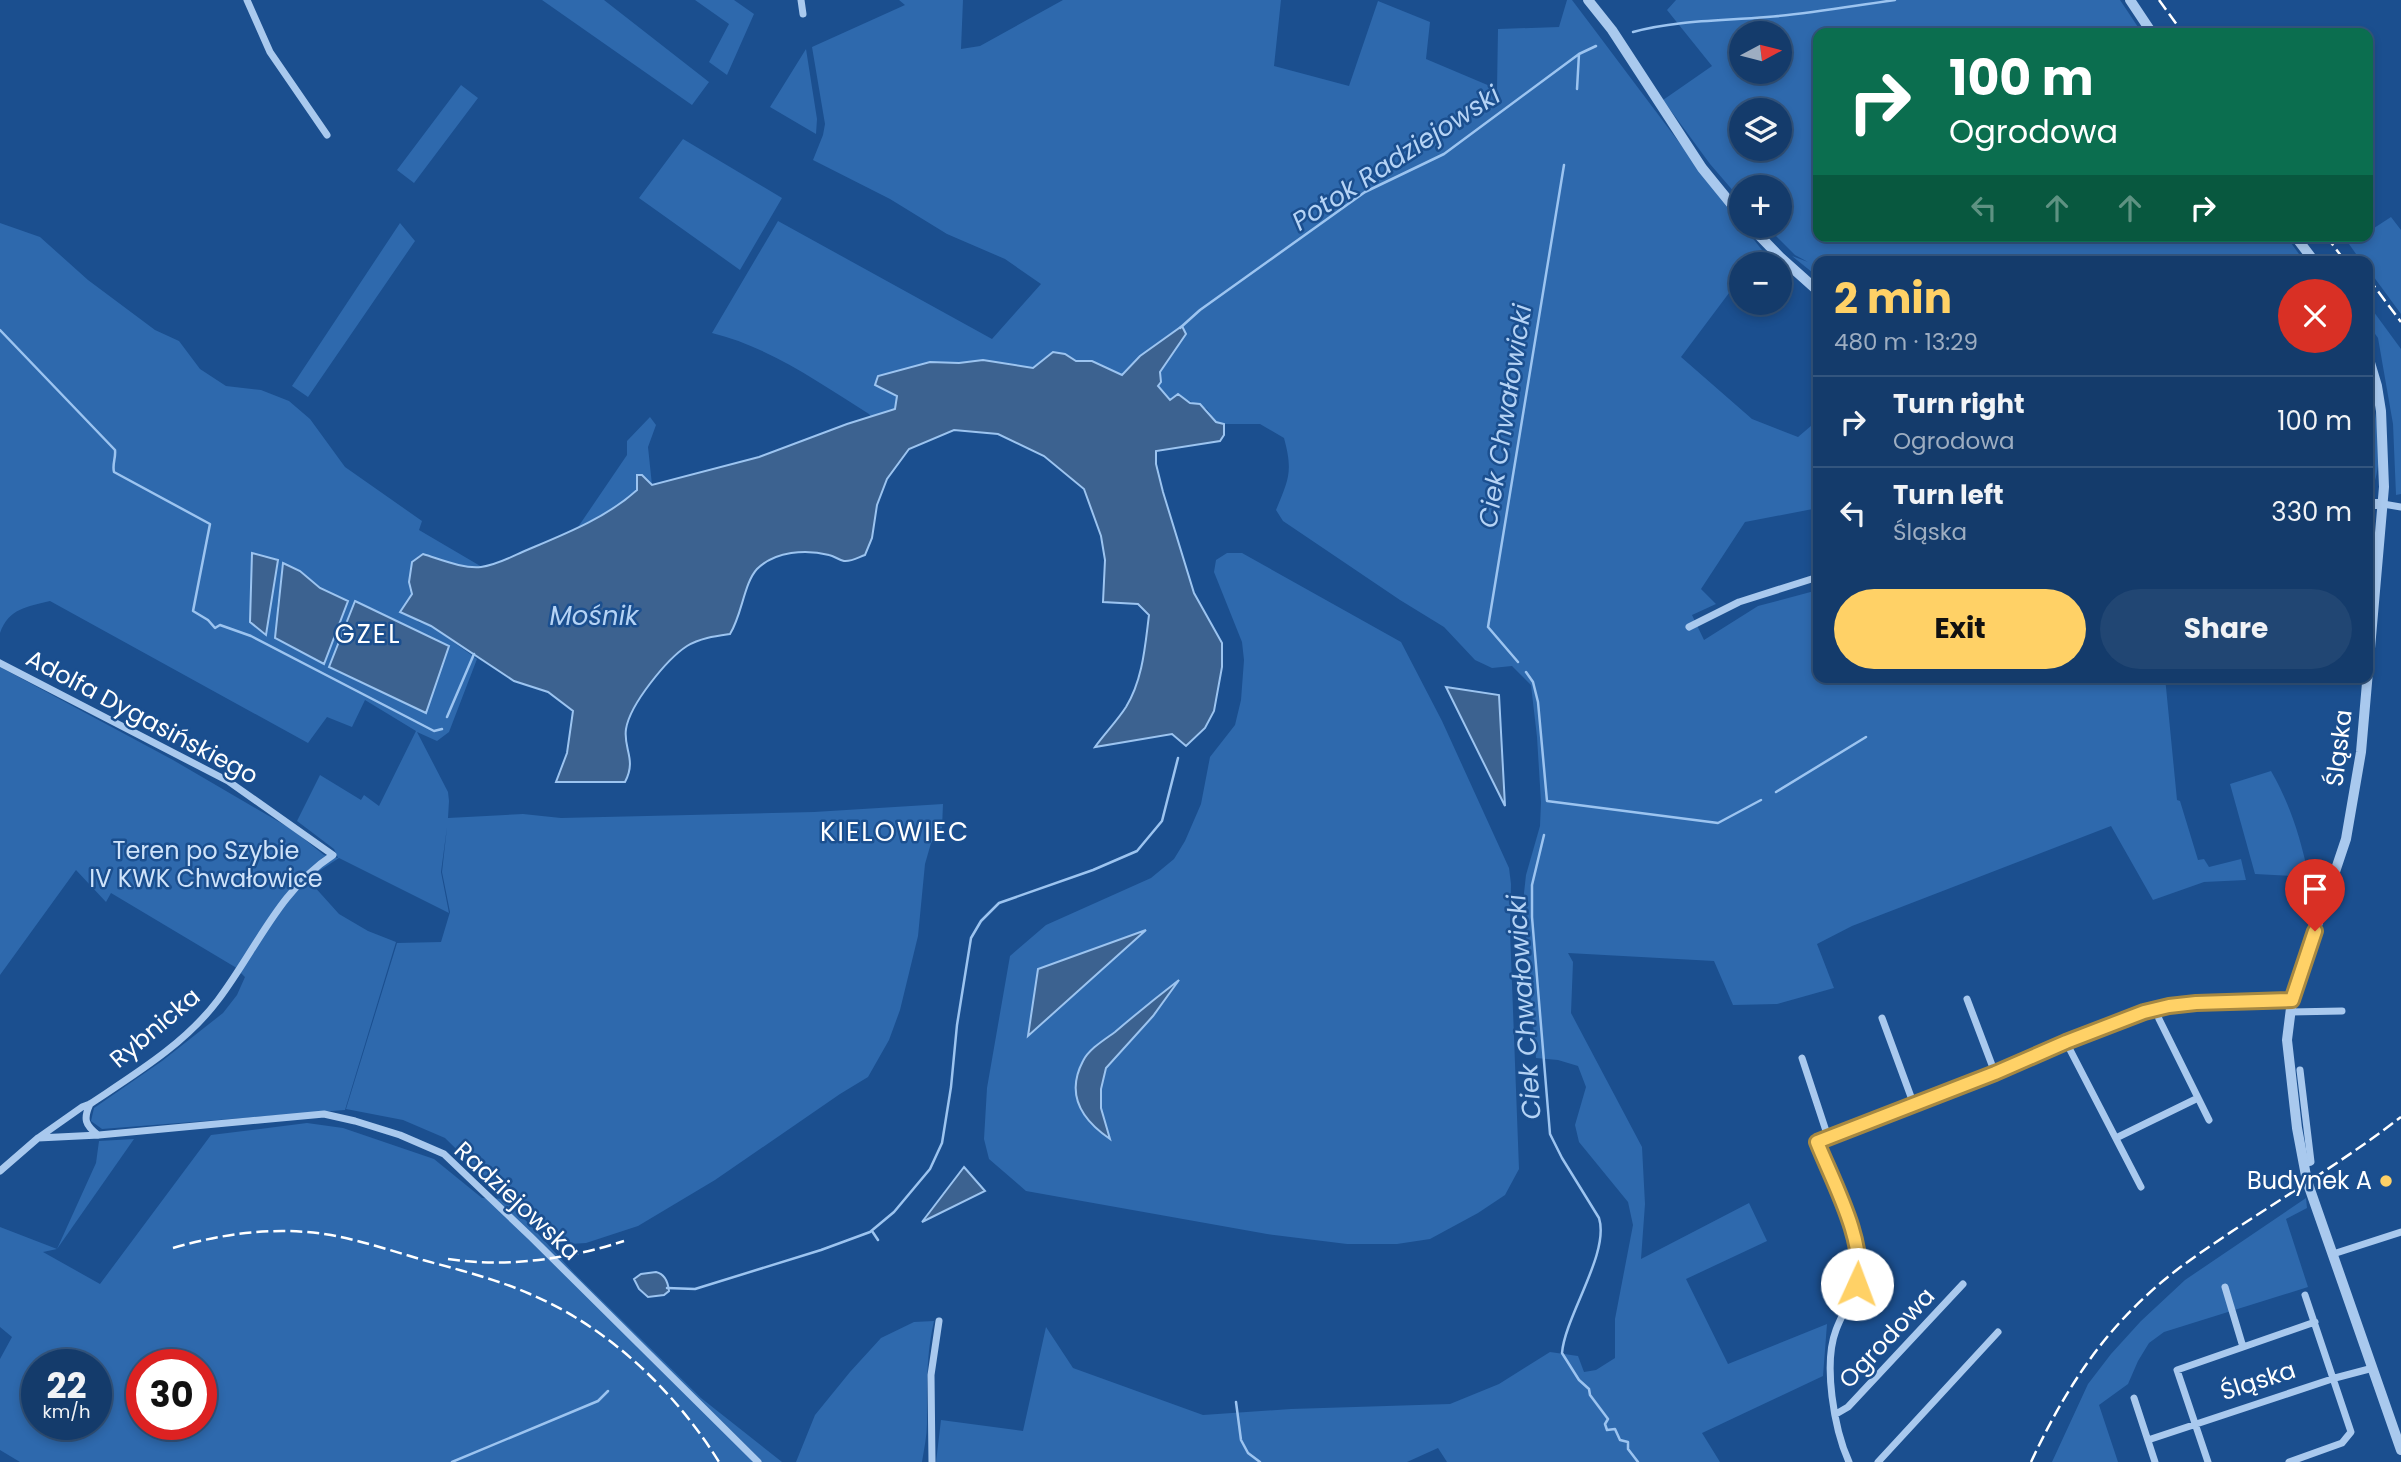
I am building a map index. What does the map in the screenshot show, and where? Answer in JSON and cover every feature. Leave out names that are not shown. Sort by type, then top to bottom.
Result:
[{"type":"street","points":[[247,0],[270,52],[327,135]]},
{"type":"street","points":[[801,0],[803,14]]},
{"type":"street","points":[[1588,0],[1612,30],[1702,169],[1729,202]]},
{"type":"street","points":[[2130,0],[2149,28]]},
{"type":"street","points":[[1762,238],[1813,287]]},
{"type":"street","points":[[2300,242],[2310,256]]},
{"type":"street","name":"Śląska","points":[[2373,373],[2381,411],[2383,504],[2373,619]]},
{"type":"street","points":[[2373,504],[2401,507]]},
{"type":"street","points":[[1689,627],[1739,602],[1813,579]]},
{"type":"street","name":"Adolfa Dygasińskiego","points":[[0,663],[228,780],[333,855]]},
{"type":"street","name":"Śląska","points":[[2367,683],[2353,810],[2341,857],[2291,1006],[2287,1041],[2303,1164],[2401,1450]]},
{"type":"street","name":"Rybnicka","points":[[0,1171],[38,1138],[144,1068],[189,1031],[217,1001],[271,917],[288,896],[305,876],[333,855]]},
{"type":"street","points":[[1967,999],[1995,1073]]},
{"type":"street","points":[[1828,1137],[2156,1009],[2196,1003],[2291,1006],[2342,1011]]},
{"type":"street","points":[[2156,1009],[2209,1120]]},
{"type":"street","points":[[1882,1018],[1914,1105]]},
{"type":"street","points":[[2066,1042],[2141,1187]]},
{"type":"street","name":"Ogrodowa","points":[[1802,1058],[1828,1137],[1817,1142],[1854,1236],[1859,1263],[1857,1284],[1835,1331],[1830,1366],[1836,1414],[1849,1462]]},
{"type":"street","name":"Śląska","points":[[2300,1070],[2311,1162],[2303,1164]]},
{"type":"street","points":[[2116,1138],[2198,1098]]},
{"type":"street","points":[[90,1104],[85,1115],[88,1127],[99,1135]]},
{"type":"street","name":"Radziejowska","points":[[38,1138],[324,1115],[400,1135],[444,1154],[758,1462]]},
{"type":"street","points":[[2333,1254],[2401,1232]]},
{"type":"street","name":"Ogrodowa","points":[[1836,1414],[1849,1406],[1963,1284]]},
{"type":"street","name":"Śląska","points":[[2225,1287],[2243,1347]]},
{"type":"street","name":"Śląska","points":[[2289,1462],[2342,1443],[2351,1432],[2305,1295]]},
{"type":"street","points":[[932,1462],[931,1374],[939,1321]]},
{"type":"street","name":"Śląska","points":[[2208,1462],[2177,1370],[2315,1322]]},
{"type":"street","points":[[1878,1462],[1998,1332]]},
{"type":"street","name":"Śląska","points":[[2148,1440],[2334,1378],[2373,1368]]},
{"type":"street","points":[[2134,1398],[2155,1462]]},
{"type":"green space","points":[[542,0],[604,0],[709,82],[692,105]]},
{"type":"green space","points":[[695,0],[734,0],[754,14],[727,75],[709,62],[729,24]]},
{"type":"green space","points":[[899,0],[963,0],[961,49],[980,46],[1063,0],[1281,0],[1274,66],[1349,86],[1378,1],[1430,22],[1426,59],[1497,89],[1498,29],[1559,27],[1567,0],[1572,0],[1729,207],[1729,238],[1753,238],[1762,250],[1729,252],[1729,293],[1681,357],[1752,419],[1798,437],[1813,424],[1813,509],[1745,522],[1701,589],[1716,604],[1692,615],[1704,640],[1758,606],[1813,591],[1813,683],[2166,683],[2177,800],[2180,801],[2198,860],[2204,859],[2209,867],[2241,859],[2246,880],[2204,882],[2153,900],[2111,826],[1852,926],[1817,944],[1834,988],[1777,1004],[1733,1005],[1714,961],[1568,953],[1573,962],[1571,1013],[1642,1147],[1645,1204],[1641,1259],[1749,1203],[1767,1241],[1686,1279],[1728,1364],[1827,1324],[1823,1376],[1702,1433],[1720,1462],[1447,1462],[1438,1448],[1407,1462],[936,1462],[941,1420],[1023,1431],[1046,1327],[1073,1368],[1203,1415],[1450,1404],[1499,1384],[1550,1352],[1578,1356],[1584,1372],[1596,1370],[1615,1358],[1615,1319],[1633,1225],[1628,1202],[1579,1142],[1575,1125],[1586,1087],[1578,1066],[1558,1060],[1536,1058],[1524,893],[1526,875],[1540,826],[1541,802],[1531,685],[1512,666],[1492,668],[1475,660],[1444,627],[1283,521],[1276,510],[1289,467],[1284,438],[1260,424],[1216,422],[1207,409],[1185,399],[1170,400],[1158,385],[1161,382],[1160,372],[1186,334],[1182,326],[1140,356],[1122,375],[1092,361],[1076,361],[1065,354],[1044,358],[1033,368],[983,360],[930,362],[878,376],[875,385],[897,395],[895,409],[872,418],[793,367],[754,347],[712,333],[778,221],[992,339],[1041,284],[1005,259],[947,234],[890,199],[813,160],[825,124],[812,47],[905,5]]},
{"type":"green space","points":[[1676,0],[2120,0],[2139,28],[1813,28],[1813,242],[2290,242],[2300,256],[1813,256],[1813,273],[1792,256],[1808,262],[1795,255],[1778,238],[1792,238],[1792,175],[1729,175],[1729,186],[1663,100],[1712,66],[1667,10]]},
{"type":"green space","points":[[806,49],[817,119],[816,134],[770,107]]},
{"type":"green space","points":[[461,85],[478,98],[414,183],[397,170]]},
{"type":"green space","points":[[683,139],[782,198],[740,270],[639,198]]},
{"type":"green space","points":[[2391,217],[2401,230],[2401,314],[2373,276],[2373,256],[2357,256],[2349,244],[2373,242],[2373,229]]},
{"type":"green space","name":"Teren po Szybie IV KWK Chwałowice","points":[[0,223],[40,237],[88,280],[155,330],[179,341],[200,369],[226,386],[261,390],[289,401],[310,419],[345,467],[422,521],[419,530],[482,567],[470,567],[409,582],[418,622],[431,626],[477,659],[449,732],[437,741],[417,732],[448,792],[448,818],[523,814],[561,818],[814,812],[943,804],[942,828],[931,843],[925,864],[918,936],[900,1010],[889,1040],[868,1077],[715,1180],[638,1226],[586,1243],[554,1245],[445,1138],[403,1120],[346,1109],[397,943],[441,942],[450,912],[442,872],[447,827],[441,872],[449,913],[339,858],[319,871],[312,884],[339,914],[368,931],[396,942],[345,1110],[102,1129],[91,1121],[94,1108],[162,1061],[223,1013],[237,995],[245,977],[235,967],[111,893],[106,902],[76,870],[0,975],[0,667],[173,760],[293,830],[324,855],[338,858],[334,849],[297,821],[320,775],[361,800],[364,795],[379,806],[416,731],[365,700],[352,727],[327,717],[308,743],[50,601],[14,613],[0,633]],"holes":[[[252,553],[278,560],[266,635],[250,622]],[[283,564],[300,571],[320,588],[347,601],[277,607]],[[355,601],[449,646],[329,667]]]},
{"type":"green space","points":[[400,223],[415,241],[308,397],[292,386]]},
{"type":"green space","points":[[2373,311],[2401,349],[2401,494],[2396,495],[2393,424],[2378,338],[2373,331]]},
{"type":"green space","points":[[2373,403],[2379,452],[2373,486]]},
{"type":"green space","points":[[650,417],[656,425],[648,447],[652,485],[642,475],[638,475],[638,490],[628,499],[576,530],[627,455],[627,441]]},
{"type":"green space","points":[[1227,553],[1242,553],[1401,642],[1442,721],[1509,868],[1519,1169],[1505,1195],[1430,1239],[1397,1244],[1347,1244],[1267,1234],[1026,1191],[989,1159],[984,1139],[987,1088],[1010,956],[1046,925],[1151,878],[1174,859],[1201,804],[1210,757],[1235,725],[1241,700],[1244,660],[1242,642],[1214,572],[1216,560]]},
{"type":"green space","points":[[2271,771],[2294,822],[2309,877],[2255,874],[2230,784]]},
{"type":"green space","points":[[307,1123],[343,1128],[434,1159],[482,1198],[506,1199],[574,1273],[701,1398],[782,1462],[20,1462],[0,1450],[0,1359],[12,1337],[0,1327],[0,1227],[57,1249],[43,1252],[100,1284],[211,1135]]},
{"type":"green space","points":[[134,1139],[57,1249],[96,1163],[99,1141]]},
{"type":"green space","points":[[2306,1198],[2307,1208],[2286,1219],[2308,1287],[2164,1332],[2149,1343],[2128,1384],[2099,1405],[2118,1462],[2052,1462],[2088,1384],[2141,1321],[2185,1280]]},
{"type":"green space","points":[[934,1321],[928,1359],[927,1428],[922,1462],[796,1462],[815,1415],[881,1338],[914,1322]]},
{"type":"water","name":"Mośnik","points":[[1182,326],[1186,334],[1160,372],[1161,382],[1158,386],[1170,400],[1178,394],[1190,403],[1200,404],[1216,422],[1224,424],[1224,435],[1220,441],[1156,451],[1156,464],[1163,492],[1194,593],[1222,643],[1222,667],[1214,711],[1205,728],[1186,746],[1172,734],[1095,747],[1132,696],[1142,662],[1149,615],[1138,604],[1103,602],[1105,560],[1101,536],[1084,489],[1044,456],[998,434],[954,430],[909,449],[887,479],[877,505],[872,538],[865,555],[847,561],[820,553],[791,553],[773,558],[757,569],[749,582],[730,634],[703,639],[679,652],[660,671],[634,707],[626,729],[630,767],[625,782],[556,782],[567,753],[573,711],[548,692],[514,681],[431,626],[400,612],[412,594],[409,582],[412,562],[423,554],[467,567],[493,564],[570,531],[612,509],[637,490],[637,475],[642,475],[652,485],[759,457],[895,409],[897,396],[875,385],[878,376],[930,362],[983,360],[1033,368],[1053,352],[1065,354],[1076,361],[1092,361],[1122,375],[1140,356]]},
{"type":"water","points":[[252,553],[278,560],[266,635],[250,622]]},
{"type":"water","points":[[283,563],[300,571],[320,588],[348,601],[324,664],[275,638]]},
{"type":"water","points":[[355,601],[449,646],[426,713],[329,667]]},
{"type":"water","points":[[1446,687],[1499,695],[1505,806]]},
{"type":"water","points":[[1146,930],[1028,1036],[1038,969]]},
{"type":"water","points":[[1179,980],[1153,1016],[1106,1068],[1101,1089],[1101,1108],[1110,1139],[1091,1124],[1079,1106],[1076,1085],[1083,1061],[1097,1045]]},
{"type":"water","points":[[964,1167],[985,1191],[922,1222]]},
{"type":"water","points":[[656,1272],[666,1279],[669,1291],[664,1295],[648,1297],[639,1289],[634,1279],[641,1274]]},
{"type":"waterway","name":"Potok Radziejowski","points":[[1633,32],[1683,23],[1783,16],[1895,0]]},
{"type":"waterway","name":"Potok Radziejowski","points":[[1180,328],[1200,310],[1365,192],[1444,154],[1579,54],[1596,46]]},
{"type":"waterway","name":"Ciek Chwałowicki","points":[[1577,89],[1579,54]]},
{"type":"waterway","name":"Ciek Chwałowicki","points":[[1518,662],[1488,627],[1564,165]]},
{"type":"waterway","name":"Potok Radziejowski","points":[[0,330],[115,450],[114,472],[210,524],[193,611],[215,628],[220,625],[251,636],[434,731],[442,729]]},
{"type":"waterway","name":"Potok Radziejowski","points":[[447,717],[474,654]]},
{"type":"waterway","points":[[1526,672],[1533,682],[1538,702],[1547,801],[1718,823],[1761,800]]},
{"type":"waterway","points":[[1776,792],[1866,737]]},
{"type":"waterway","points":[[667,1288],[695,1289],[821,1250],[870,1232],[894,1212],[930,1169],[942,1143],[971,938],[981,921],[999,903],[1093,870],[1137,851],[1162,821],[1178,758]]},
{"type":"waterway","name":"Ciek Chwałowicki","points":[[1544,835],[1532,885],[1532,917],[1550,1134],[1599,1218],[1601,1232],[1593,1266],[1571,1321],[1562,1353],[1608,1419],[1605,1424],[1607,1430],[1615,1429],[1620,1440],[1628,1442],[1628,1449],[1638,1462]]},
{"type":"waterway","points":[[872,1231],[878,1240]]},
{"type":"waterway","points":[[452,1462],[598,1401],[608,1391]]},
{"type":"waterway","points":[[1236,1402],[1241,1440],[1248,1453],[1260,1462]]},
{"type":"railway","points":[[2159,0],[2179,28]]},
{"type":"railway","points":[[2331,242],[2341,256]]},
{"type":"railway","points":[[2373,285],[2401,322]]},
{"type":"railway","points":[[2031,1462],[2080,1374],[2110,1334],[2145,1297],[2199,1254],[2340,1161],[2401,1117]]},
{"type":"railway","points":[[173,1248],[251,1232],[311,1232],[366,1243],[517,1289],[586,1324],[637,1364],[682,1410],[719,1462]]},
{"type":"railway","points":[[448,1259],[493,1263],[537,1260],[581,1253],[624,1241]]},
{"type":"place","name":"Budynek A","points":[[2386,1181]]},
{"type":"district","name":"GZEL","points":[[368,634]]},
{"type":"district","name":"KIELOWIEC","points":[[895,832]]},
{"type":"route","points":[[1857,1284],[1859,1256],[1854,1236],[1817,1142],[2144,1012],[2196,1003],[2292,1000],[2315,931]]}]
